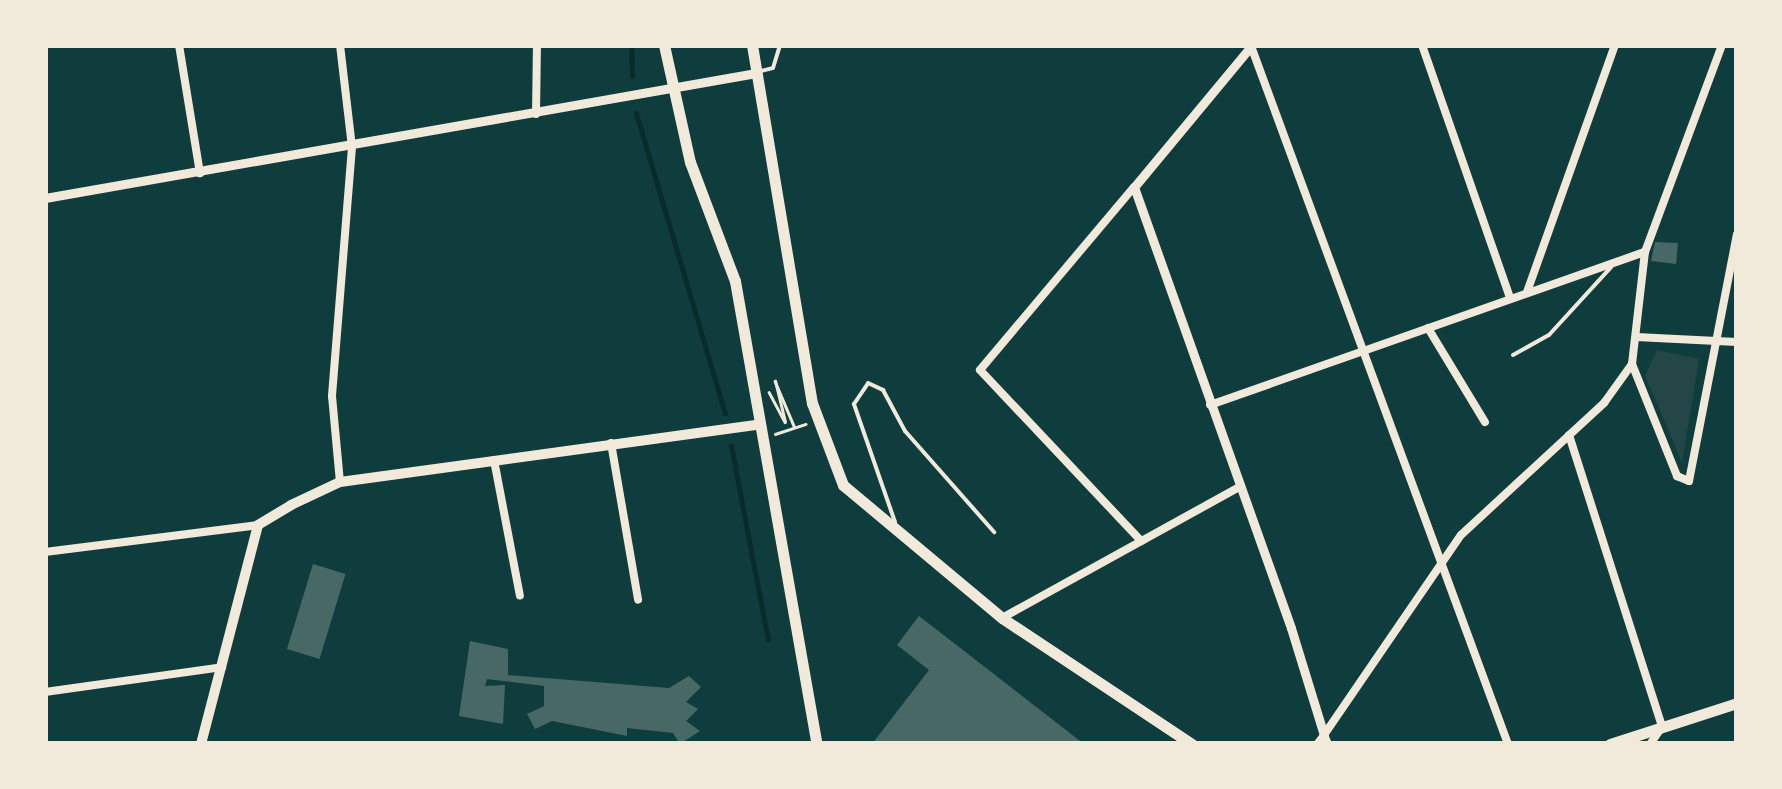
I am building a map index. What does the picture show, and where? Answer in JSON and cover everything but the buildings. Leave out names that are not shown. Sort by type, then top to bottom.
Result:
[{"type":"main road","points":[[664,45],[671,90],[735,280],[817,744]]},
{"type":"main road","points":[[752,45],[812,403],[844,485],[900,542],[1002,618],[1192,744]]},
{"type":"main road","points":[[201,744],[258,525],[340,482],[761,424]]},
{"type":"main road","points":[[1610,744],[1737,703]]},
{"type":"street","points":[[179,45],[200,172]]},
{"type":"street","points":[[340,45],[352,148],[332,396],[340,482]]},
{"type":"street","points":[[536,114],[537,45]]},
{"type":"street","points":[[1422,45],[1510,298]]},
{"type":"street","points":[[1527,292],[1616,45]]},
{"type":"street","points":[[1722,45],[1645,252],[1632,364],[1685,483],[1737,235]]},
{"type":"street","points":[[1141,540],[980,370],[1252,46]]},
{"type":"street","points":[[1252,46],[1439,565],[1508,744]]},
{"type":"street","points":[[45,188],[46,198],[352,148],[756,73]]},
{"type":"street","points":[[1134,188],[1326,739]]},
{"type":"street","points":[[1209,405],[1645,252]]},
{"type":"street","points":[[1428,328],[1484,422]]},
{"type":"street","points":[[1636,337],[1737,342]]},
{"type":"street","points":[[1317,744],[1326,739],[1439,565],[1487,504],[1569,435],[1632,364]]},
{"type":"street","points":[[1569,435],[1662,727],[1650,744]]},
{"type":"street","points":[[611,444],[638,600]]},
{"type":"street","points":[[494,460],[520,596]]},
{"type":"street","points":[[1002,618],[1239,487]]},
{"type":"street","points":[[45,552],[258,525]]},
{"type":"street","points":[[45,692],[222,667]]},
{"type":"lane","points":[[756,73],[773,68],[780,45]]},
{"type":"lane","points":[[1513,355],[1549,335],[1614,263]]},
{"type":"lane","points":[[900,542],[854,404],[868,383],[883,390],[904,431],[994,532]]},
{"type":"path","points":[[764,377],[779,424],[775,381],[794,426]]},
{"type":"path","points":[[758,379],[772,436],[794,426],[817,422]]},
{"type":"shaded area","points":[[1657,350],[1699,359],[1682,462],[1645,376]]},
{"type":"waterway","points":[[631,45],[632,76]]},
{"type":"waterway","points":[[636,113],[725,413]]},
{"type":"waterway","points":[[731,446],[768,640]]}]
